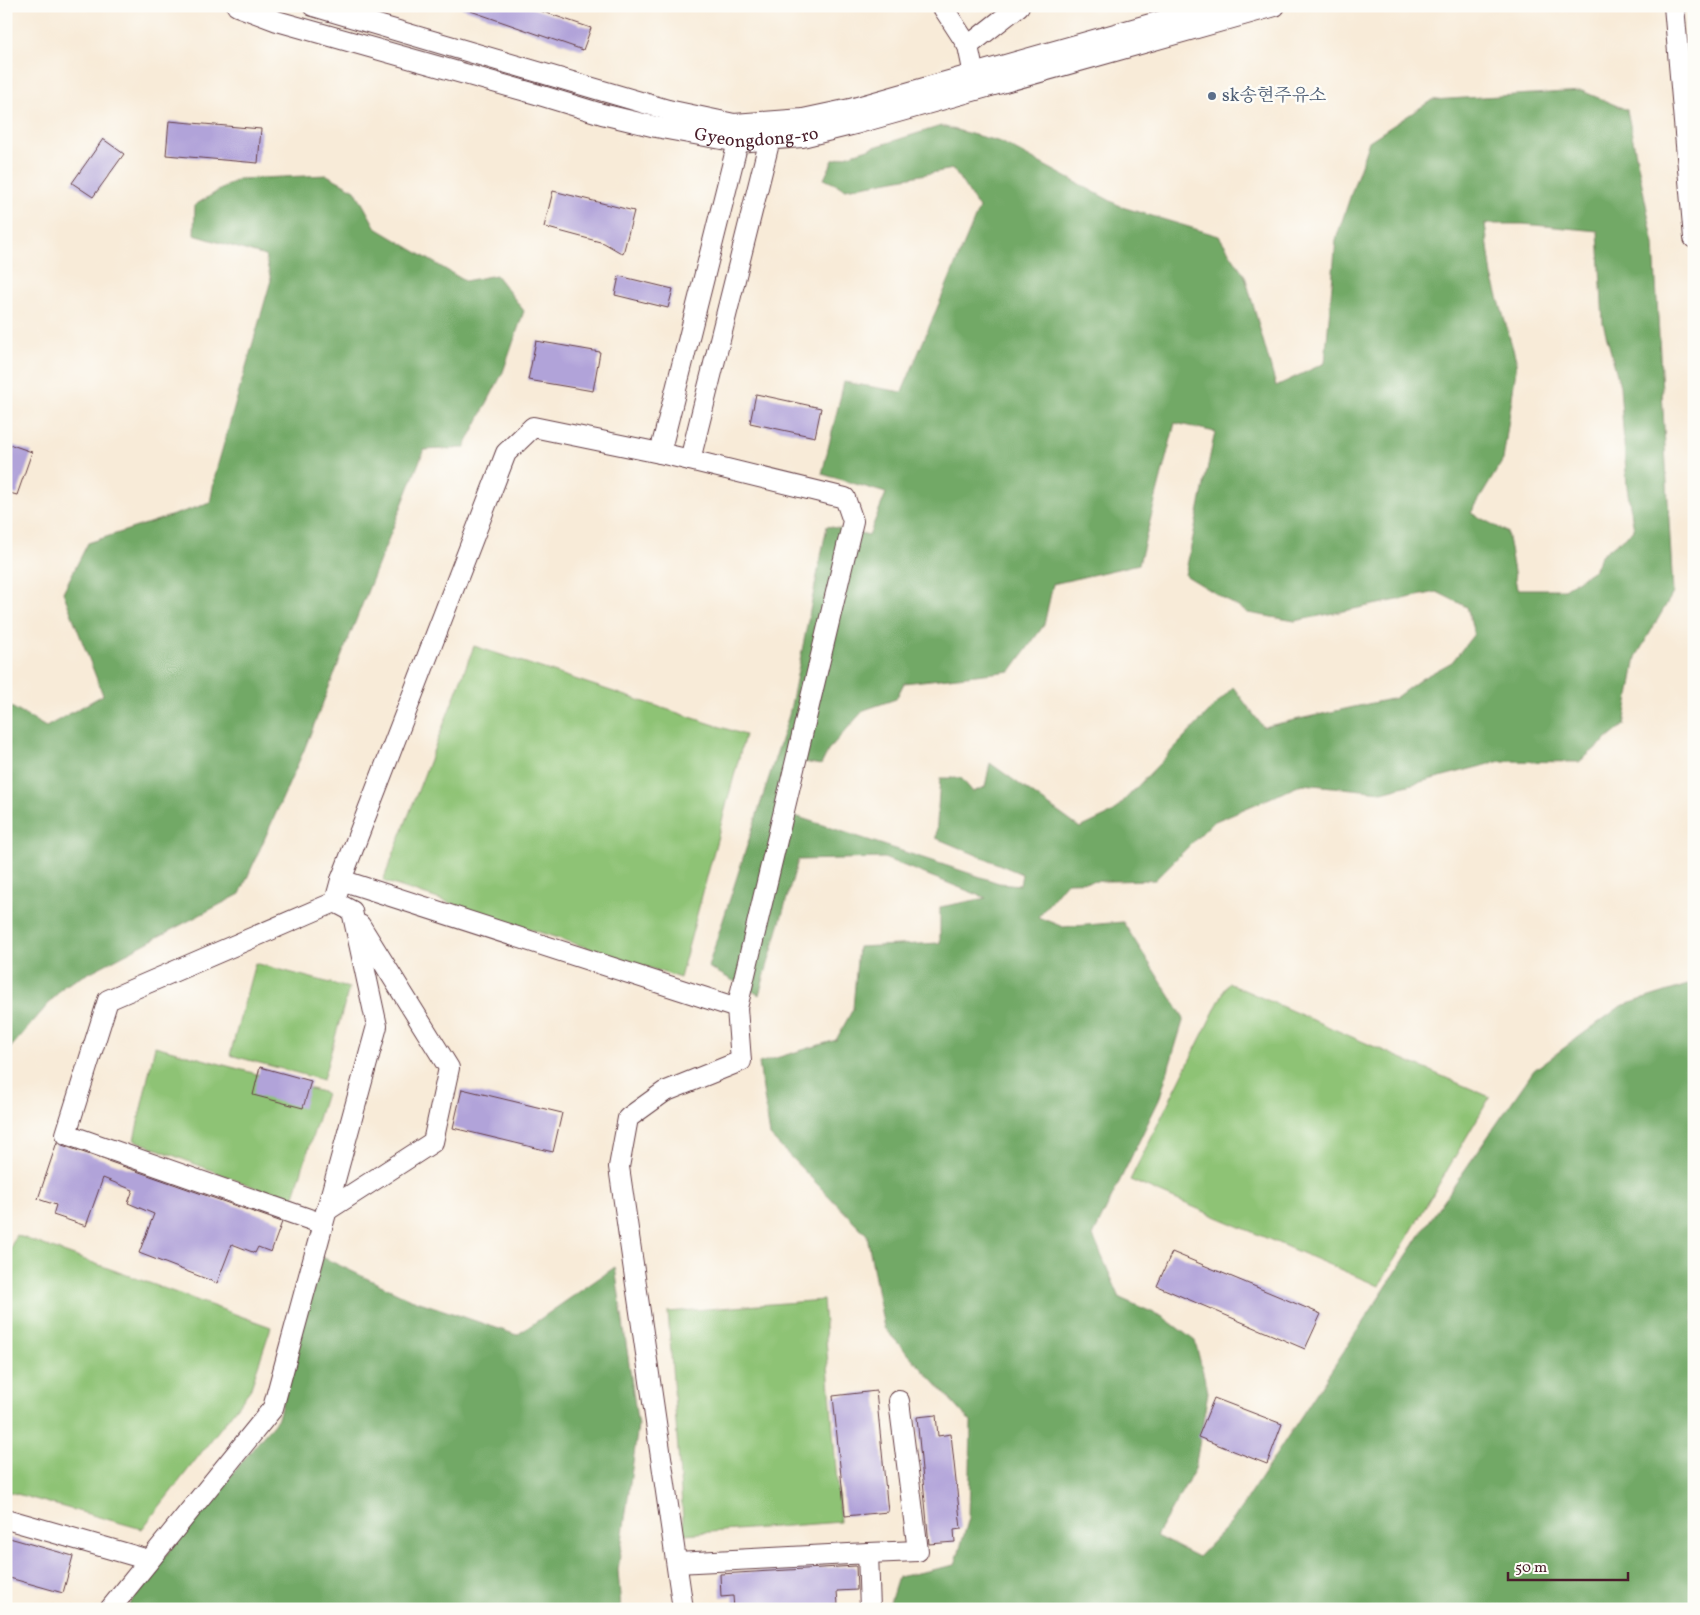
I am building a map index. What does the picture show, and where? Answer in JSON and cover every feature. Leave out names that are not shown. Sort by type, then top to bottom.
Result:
[{"type":"street","name":"Gyeongdong-ro","points":[[237,6],[277,21],[602,114],[656,127],[738,142],[802,137],[855,124],[1275,6]]},
{"type":"street","name":"Gyeongdong-ro","points":[[313,6],[668,110],[734,124],[803,119],[850,109],[1214,6]]},
{"type":"street","points":[[942,6],[968,46],[974,75]]},
{"type":"street","points":[[968,46],[1019,6]]},
{"type":"street","points":[[1673,10],[1694,238]]},
{"type":"street","points":[[690,460],[770,139]]},
{"type":"street","points":[[660,453],[738,142]]},
{"type":"street","points":[[110,1609],[273,1408],[377,1026],[343,907],[341,880],[506,453],[532,427],[660,453],[845,498],[854,521],[737,1008],[741,1061],[664,1092],[628,1118],[619,1167],[683,1609]]},
{"type":"street","points":[[341,880],[737,1008]]},
{"type":"street","points":[[324,1218],[66,1134],[108,1000],[343,907]]},
{"type":"street","points":[[324,1218],[433,1142],[449,1068],[343,907]]},
{"type":"street","points":[[676,1563],[918,1551],[899,1401]]},
{"type":"street","points":[[6,1519],[149,1560]]},
{"type":"street","points":[[868,1553],[870,1609]]},
{"type":"green space","points":[[1582,91],[1627,110],[1654,244],[1673,593],[1636,657],[1624,725],[1579,762],[1501,761],[1382,792],[1303,784],[1213,822],[1155,880],[1067,882],[1038,917],[1063,927],[1123,922],[1184,1018],[1159,1100],[1093,1236],[1120,1298],[1163,1317],[1195,1341],[1208,1392],[1195,1469],[1156,1536],[1198,1557],[1231,1523],[1428,1223],[1534,1070],[1621,1006],[1694,983],[1694,1609],[888,1609],[898,1577],[955,1565],[969,1518],[971,1422],[884,1328],[867,1235],[770,1136],[759,1063],[836,1040],[853,1009],[858,947],[940,943],[940,907],[986,898],[884,858],[798,860],[759,995],[708,967],[789,715],[827,526],[869,535],[886,493],[822,474],[844,382],[902,392],[979,208],[953,169],[846,189],[824,179],[833,160],[941,126],[1001,142],[1122,207],[1219,236],[1245,276],[1276,386],[1325,363],[1336,239],[1369,141],[1432,100]],"holes":[[[1485,224],[1523,224],[1598,231],[1603,323],[1620,386],[1627,487],[1634,530],[1601,555],[1595,569],[1564,589],[1517,589],[1507,532],[1471,513],[1503,460],[1517,363],[1492,276]],[[1175,423],[1215,432],[1185,575],[1248,613],[1295,621],[1437,592],[1467,607],[1474,634],[1452,662],[1421,679],[1395,698],[1263,727],[1233,687],[1112,813],[1080,828],[990,763],[985,787],[973,792],[961,778],[940,778],[936,838],[1022,874],[1020,885],[999,883],[786,813],[798,761],[821,765],[829,749],[864,710],[896,699],[904,683],[1011,671],[1044,625],[1053,584],[1139,564]]]},
{"type":"green space","points":[[327,175],[355,190],[376,228],[465,281],[496,275],[524,311],[503,372],[464,448],[424,450],[304,750],[240,894],[64,986],[6,1053],[6,704],[46,727],[103,695],[63,592],[88,543],[210,503],[216,471],[271,280],[265,256],[194,235],[195,205],[238,179]]},
{"type":"green space","points":[[474,646],[745,735],[680,978],[383,881]]},
{"type":"green space","points":[[255,963],[349,988],[323,1080],[230,1055]]},
{"type":"green space","points":[[1228,983],[1490,1097],[1379,1286],[1130,1180]]},
{"type":"green space","points":[[155,1046],[326,1093],[292,1202],[134,1140]]},
{"type":"green space","points":[[16,1235],[271,1327],[250,1390],[142,1529],[6,1491],[6,1258]]},
{"type":"green space","points":[[322,1257],[408,1298],[517,1335],[615,1267],[638,1426],[618,1570],[621,1609],[128,1609],[136,1592],[278,1418]]},
{"type":"green space","points":[[823,1300],[840,1522],[684,1534],[668,1312]]},
{"type":"building","points":[[462,6],[526,6],[591,28],[583,50],[462,8]]},
{"type":"building","points":[[169,121],[261,129],[258,163],[166,155]]},
{"type":"building","points":[[103,139],[124,154],[93,197],[72,183]]},
{"type":"building","points":[[553,191],[634,211],[623,254],[604,243],[544,227]]},
{"type":"building","points":[[619,276],[673,289],[668,308],[615,295]]},
{"type":"building","points":[[536,341],[600,352],[593,391],[528,380]]},
{"type":"building","points":[[756,394],[821,408],[815,437],[750,423]]},
{"type":"building","points":[[6,443],[32,452],[17,495],[6,492]]},
{"type":"building","points":[[260,1067],[311,1081],[303,1108],[253,1095]]},
{"type":"building","points":[[462,1089],[562,1113],[553,1152],[453,1128]]},
{"type":"building","points":[[57,1142],[282,1222],[271,1252],[258,1247],[255,1253],[232,1244],[217,1283],[139,1253],[154,1214],[128,1203],[133,1190],[103,1178],[86,1226],[53,1215],[56,1205],[38,1199]]},
{"type":"building","points":[[1172,1252],[1321,1314],[1305,1349],[1157,1286]]},
{"type":"building","points":[[876,1391],[888,1512],[845,1516],[833,1396]]},
{"type":"building","points":[[1214,1398],[1282,1424],[1267,1464],[1198,1437]]},
{"type":"building","points":[[936,1415],[938,1436],[951,1434],[961,1529],[954,1530],[955,1542],[929,1544],[917,1417]]},
{"type":"building","points":[[6,1537],[73,1556],[63,1593],[6,1577]]},
{"type":"building","points":[[856,1566],[857,1590],[837,1591],[838,1605],[780,1609],[734,1609],[733,1596],[721,1597],[720,1574]]},
{"type":"place","name":"sk송현주유소","points":[[1212,96]]}]
